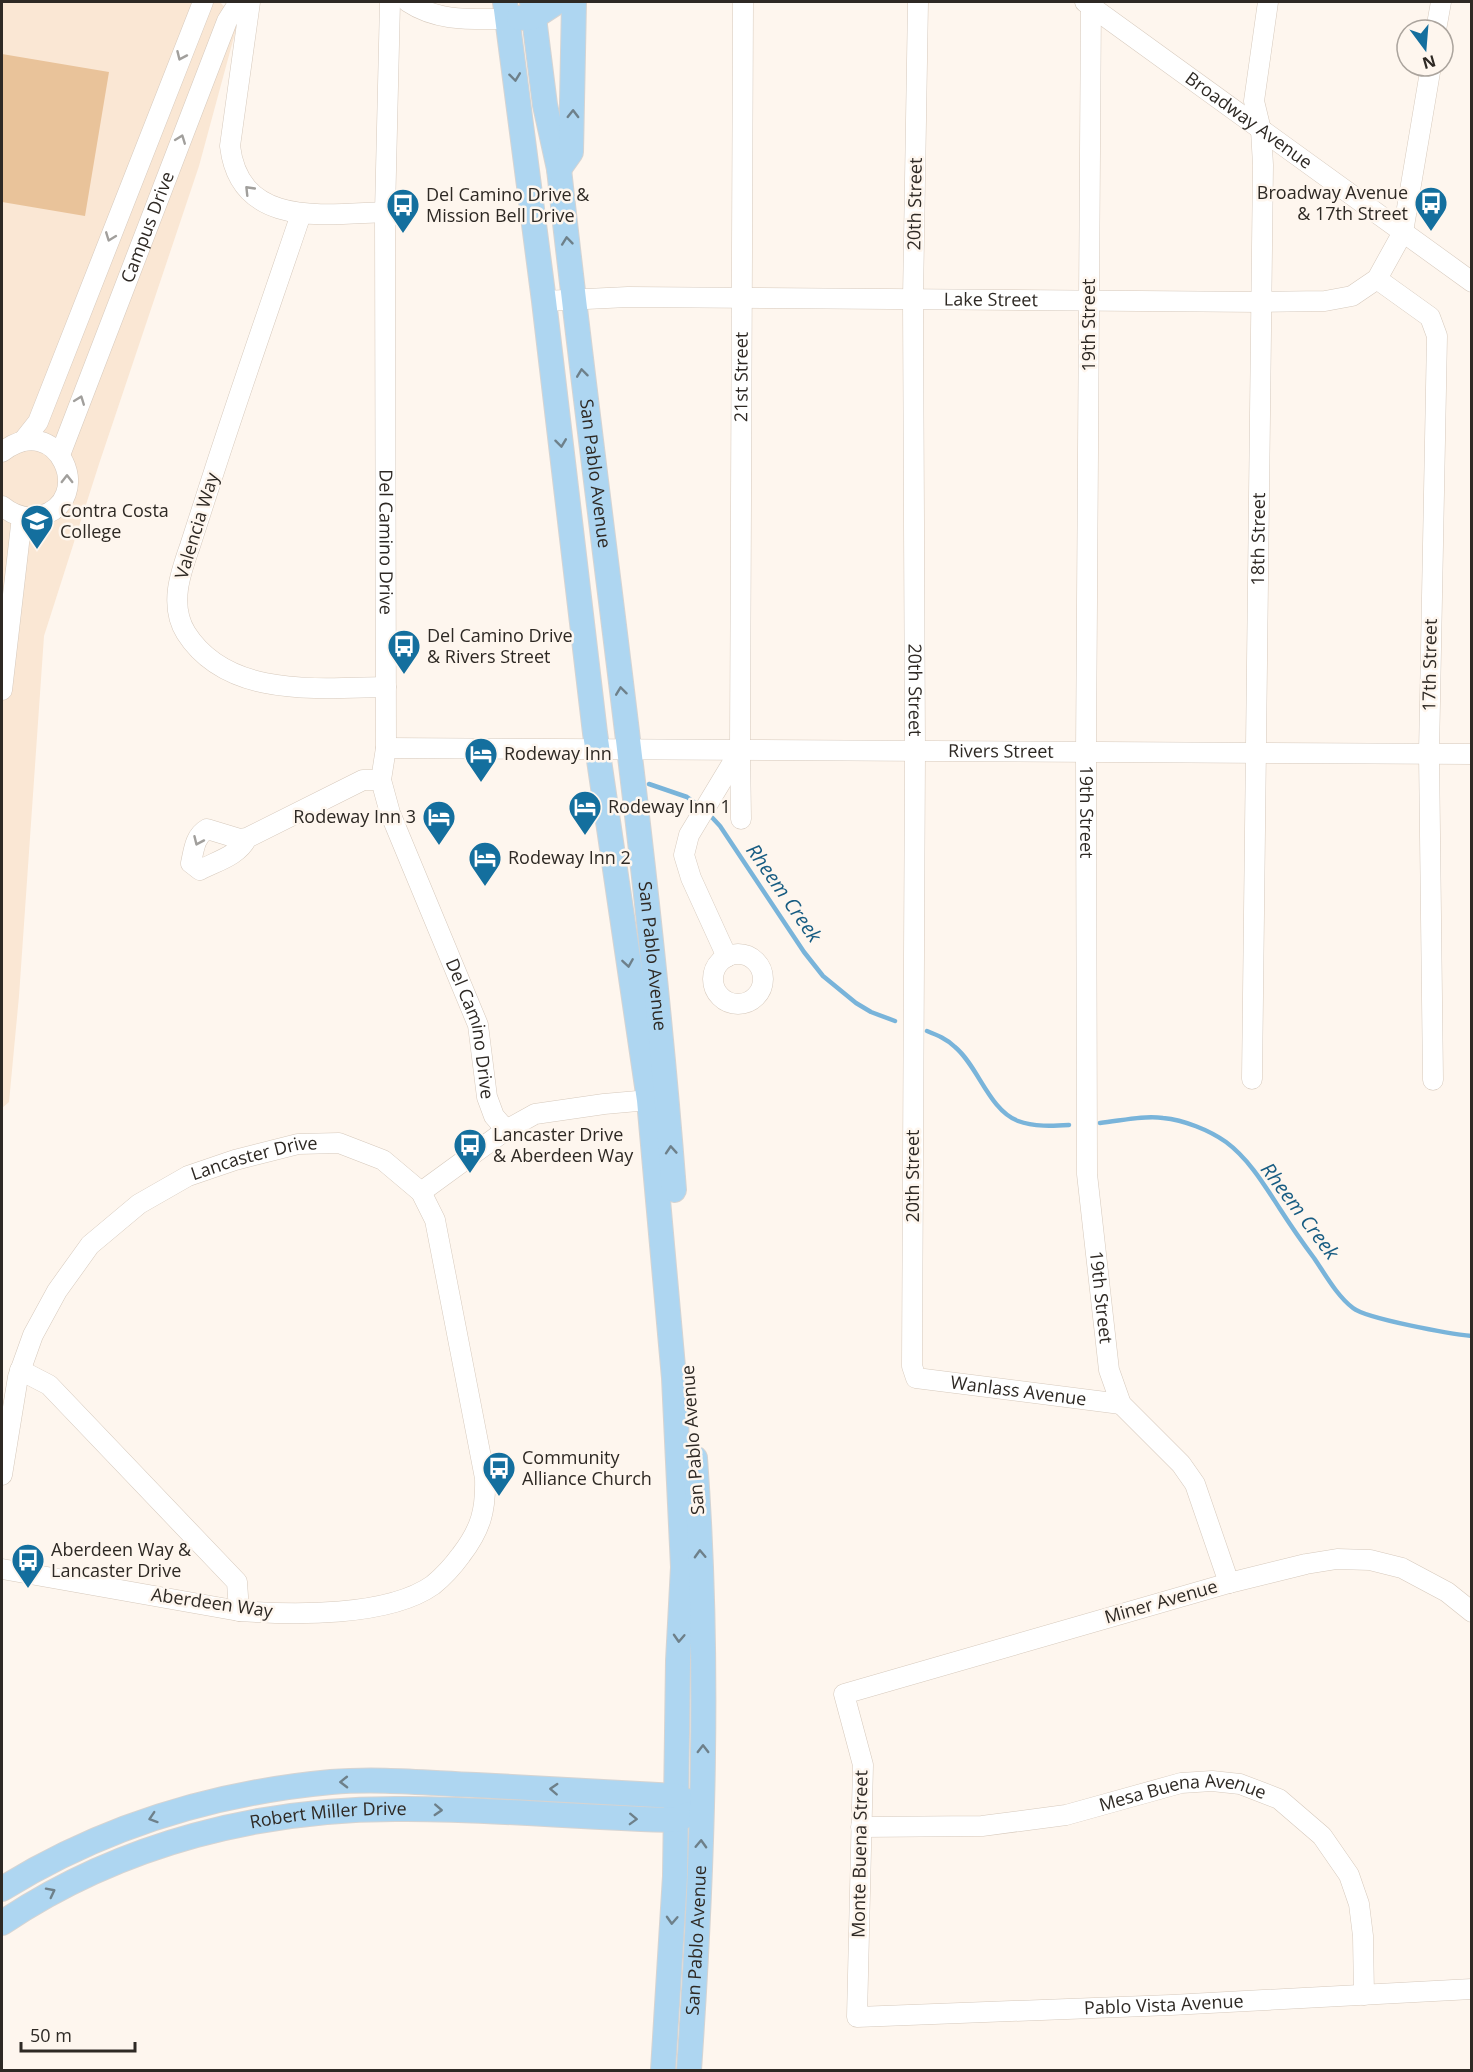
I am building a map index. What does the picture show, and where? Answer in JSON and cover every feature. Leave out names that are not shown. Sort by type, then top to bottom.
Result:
[{"type":"main road","points":[[506,10],[557,2]]},
{"type":"main road","points":[[559,168],[571,152],[574,2]]},
{"type":"main road","name":"San Pablo Avenue","points":[[531,6],[545,105],[559,168],[629,749],[668,1103],[698,1503],[702,1650],[703,1808],[689,2070]]},
{"type":"main road","name":"San Pablo Avenue","points":[[506,10],[544,302],[597,750],[649,1100],[672,1356],[683,1567],[678,1661],[675,1876],[663,2070]]},
{"type":"main road","name":"Robert Miller Drive","points":[[2,1889],[80,1846],[118,1830],[218,1799],[263,1790],[333,1782],[403,1781],[676,1808]]},
{"type":"main road","points":[[676,1808],[703,1808]]},
{"type":"main road","name":"Robert Miller Drive","points":[[2,1923],[38,1899],[96,1869],[171,1841],[278,1817],[337,1811],[407,1809],[676,1808]]},
{"type":"street","name":"Campus Drive","points":[[23,441],[38,422],[203,2]]},
{"type":"street","name":"Campus Drive","points":[[60,455],[227,21],[239,2]]},
{"type":"street","points":[[250,2],[230,146],[231,159],[242,183],[258,199],[278,209],[301,214],[385,212]]},
{"type":"street","name":"Del Camino Drive","points":[[390,2],[385,212],[387,687],[386,748],[381,780],[390,813],[478,1026],[487,1097],[494,1116],[506,1130]]},
{"type":"street","points":[[408,2],[436,16],[461,19],[506,10]]},
{"type":"street","name":"21st Street","points":[[741,819],[742,2]]},
{"type":"street","name":"20th Street","points":[[916,1378],[912,1366],[915,751],[913,298],[918,2]]},
{"type":"street","name":"18th Street","points":[[1252,1080],[1262,302],[1261,130],[1254,101],[1268,2]]},
{"type":"street","points":[[1438,18],[1441,2]]},
{"type":"street","name":"Broadway Avenue","points":[[1089,3],[1472,282]]},
{"type":"street","name":"19th Street","points":[[1089,3],[1087,1174],[1109,1370],[1121,1404],[1180,1464],[1195,1484],[1229,1583]]},
{"type":"street","points":[[1403,232],[1429,78]]},
{"type":"street","name":"Valencia Way","points":[[301,214],[229,424],[180,578],[177,607],[186,633],[199,648],[218,665],[240,676],[301,688],[387,687]]},
{"type":"street","name":"Lake Street","points":[[544,302],[628,297],[1325,301],[1352,296],[1377,279],[1403,232]]},
{"type":"street","name":"17th Street","points":[[1377,279],[1430,317],[1437,336],[1429,753],[1433,1080]]},
{"type":"street","points":[[2,452],[11,445],[23,441],[39,441],[47,444],[60,455],[69,477],[68,488],[63,499],[45,515],[33,518],[22,517],[2,506]]},
{"type":"street","points":[[2,690],[22,517]]},
{"type":"street","name":"Rivers Street","points":[[386,748],[1472,754]]},
{"type":"street","points":[[727,957],[691,878],[684,855],[689,835],[740,750]]},
{"type":"street","points":[[247,838],[363,780],[381,780]]},
{"type":"street","points":[[421,1192],[506,1130],[535,1114],[649,1100]]},
{"type":"street","name":"Lancaster Drive","points":[[2,1475],[20,1370],[33,1335],[57,1291],[90,1245],[139,1204],[188,1176],[235,1160],[298,1144],[339,1143],[383,1160],[421,1192]]},
{"type":"street","name":"Aberdeen Way","points":[[2,1569],[239,1611],[307,1613],[352,1610],[398,1602],[431,1586],[445,1575],[472,1540],[484,1513],[486,1495],[483,1461],[435,1220],[421,1192]]},
{"type":"street","points":[[20,1370],[49,1385],[237,1582],[239,1611]]},
{"type":"street","name":"Wanlass Avenue","points":[[916,1378],[1121,1404]]},
{"type":"street","name":"Miner Avenue","points":[[844,1694],[1229,1583],[1337,1558],[1370,1560],[1402,1568],[1447,1592],[1472,1612]]},
{"type":"street","name":"Monte Buena Street","points":[[844,1694],[863,1766],[857,2017]]},
{"type":"street","name":"Mesa Buena Avenue","points":[[861,1827],[982,1826],[1066,1815],[1181,1783],[1212,1781],[1240,1784],[1278,1799],[1322,1836],[1349,1875],[1359,1904],[1365,1995]]},
{"type":"street","name":"Pablo Vista Avenue","points":[[857,2017],[1171,2005],[1472,1989]]},
{"type":"shaded area","name":"Contra Costa College","points":[[2,2],[220,2],[238,22],[199,166],[44,636],[19,996],[9,1102],[2,1108]]},
{"type":"shaded area","points":[[2,54],[109,72],[85,216],[2,202]]},
{"type":"waterway","name":"Rheem Creek","points":[[649,784],[687,797],[701,807]]},
{"type":"waterway","name":"Rheem Creek","points":[[707,812],[720,826],[804,952],[823,976],[856,1003],[871,1012],[895,1021]]},
{"type":"waterway","name":"Rheem Creek","points":[[927,1031],[949,1042],[963,1055],[991,1098],[1008,1115],[1030,1124],[1069,1125]]},
{"type":"waterway","name":"Rheem Creek","points":[[1100,1123],[1155,1117],[1171,1119],[1188,1123],[1226,1142],[1249,1165],[1332,1284],[1353,1308],[1391,1321],[1472,1336]]},
{"type":"place","name":"Broadway Avenue & 17th Street","points":[[1431,232]]},
{"type":"place","name":"Del Camino Drive & Mission Bell Drive","points":[[403,234]]},
{"type":"place","name":"Contra Costa College","points":[[37,550]]},
{"type":"place","name":"Del Camino Drive & Rivers Street","points":[[404,675]]},
{"type":"place","name":"Rodeway Inn","points":[[481,783]]},
{"type":"place","name":"Rodeway Inn 1","points":[[585,836]]},
{"type":"place","name":"Rodeway Inn 3","points":[[439,846]]},
{"type":"place","name":"Rodeway Inn 2","points":[[485,887]]},
{"type":"place","name":"Lancaster Drive & Aberdeen Way","points":[[470,1174]]},
{"type":"place","name":"Community Alliance Church","points":[[499,1497]]},
{"type":"place","name":"Aberdeen Way & Lancaster Drive","points":[[28,1589]]}]
